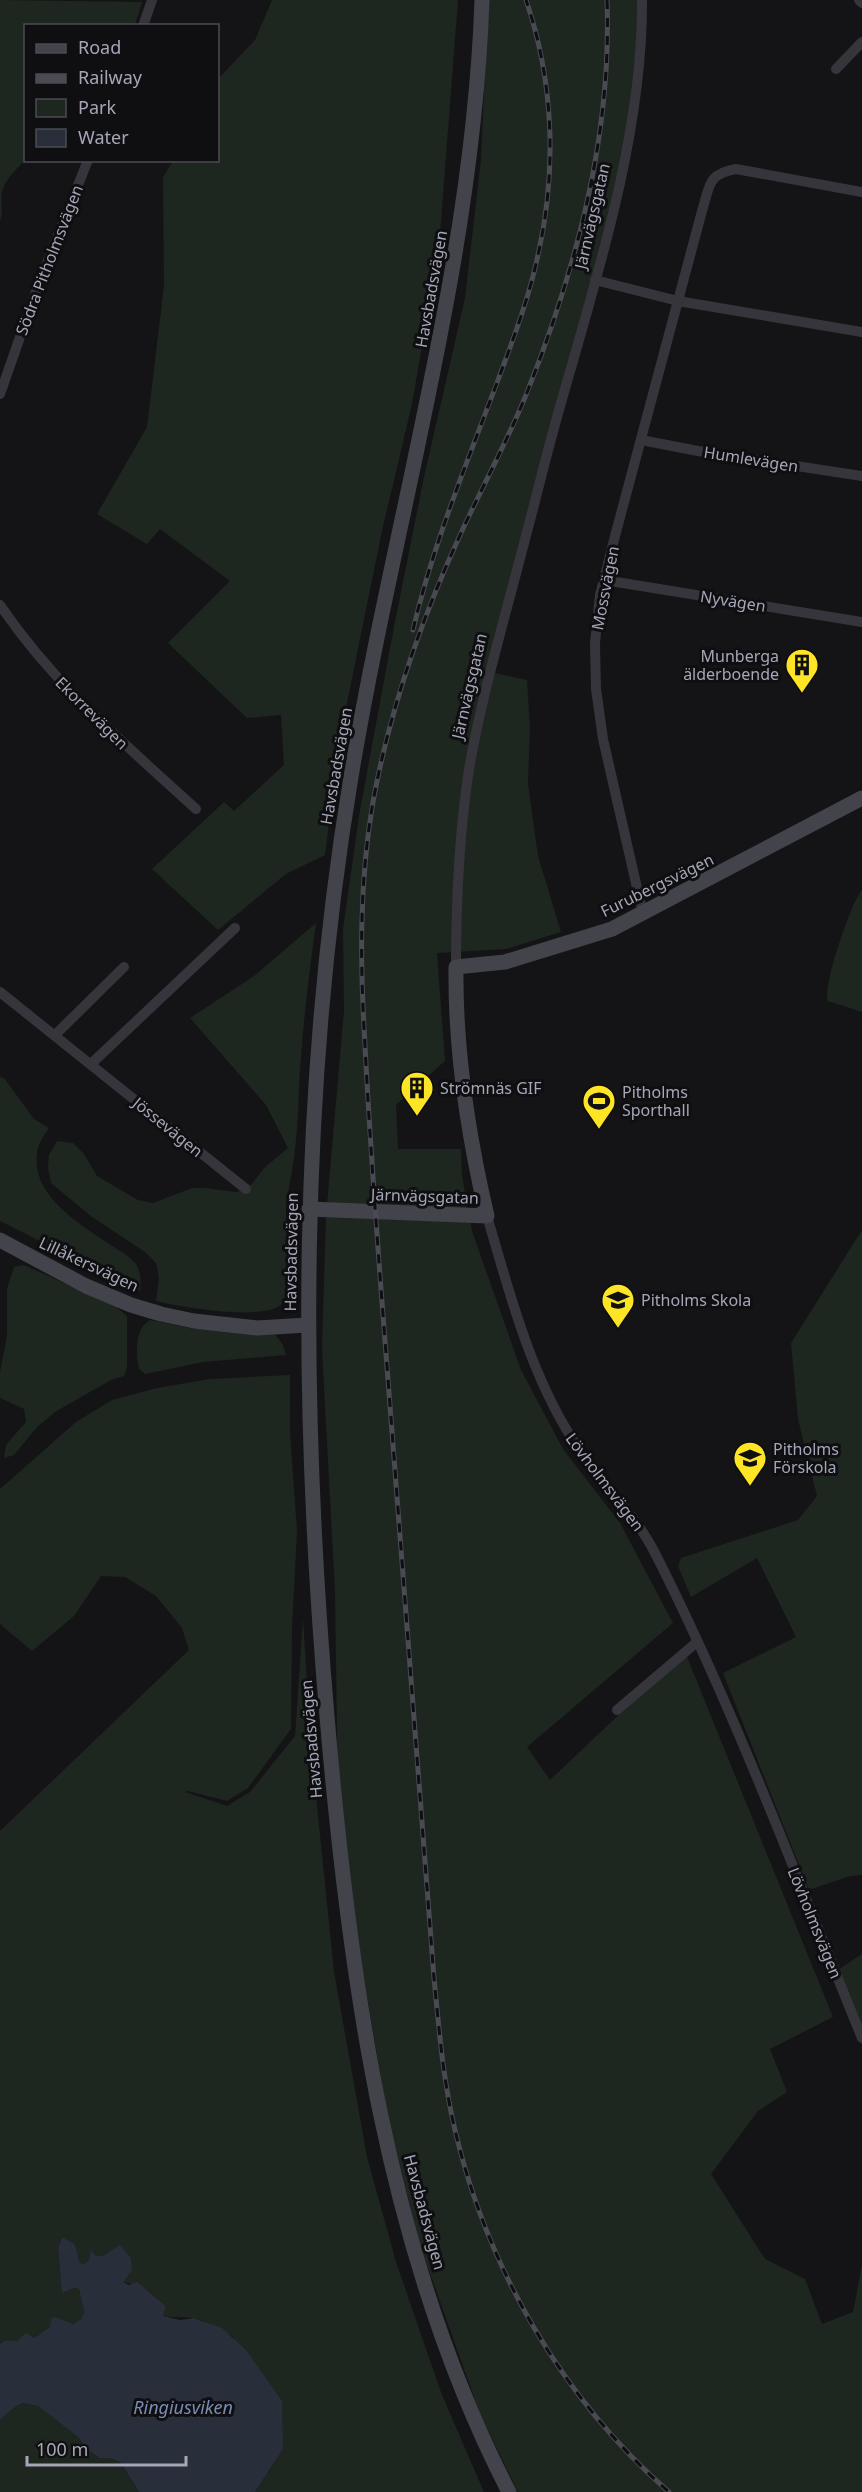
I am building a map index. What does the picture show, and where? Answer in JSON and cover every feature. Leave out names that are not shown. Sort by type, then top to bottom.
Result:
[{"type":"main road","name":"Havsbadsvägen","points":[[482,0],[473,127],[457,248],[440,344],[353,766],[335,890],[315,1084],[309,1209],[308,1325],[315,1562],[330,1763],[345,1892],[373,2073],[392,2164],[422,2270],[453,2364],[509,2492]]},
{"type":"main road","name":"Furubergsvägen","points":[[456,967],[505,962],[612,929],[862,798]]},
{"type":"main road","name":"Järnvägsgatan","points":[[309,1209],[487,1216],[462,1083],[456,1009],[456,967]]},
{"type":"main road","name":"Lillåkersvägen","points":[[0,1240],[86,1286],[131,1305],[161,1314],[194,1321],[257,1328],[308,1325]]},
{"type":"street","points":[[144,24],[152,0]]},
{"type":"street","name":"Järnvägsgatan","points":[[456,967],[456,902],[462,828],[479,716],[550,441],[611,221],[628,138],[638,63],[642,0]]},
{"type":"street","points":[[859,0],[862,3]]},
{"type":"street","points":[[836,69],[862,42]]},
{"type":"street","name":"Södra Pitholmsvägen","points":[[0,394],[39,283],[87,162]]},
{"type":"street","name":"Mossvägen","points":[[643,914],[603,739],[596,689],[595,643],[604,580],[640,440],[712,181],[720,172],[736,170],[862,192]]},
{"type":"street","points":[[596,280],[678,301],[862,332]]},
{"type":"street","name":"Humlevägen","points":[[640,440],[862,476]]},
{"type":"street","name":"Nyvägen","points":[[604,580],[862,622]]},
{"type":"street","name":"Ekorrevägen","points":[[0,605],[44,665],[112,735],[196,809]]},
{"type":"street","points":[[91,1064],[235,928]]},
{"type":"street","points":[[55,1035],[124,968]]},
{"type":"street","name":"Jössevägen","points":[[0,992],[246,1189]]},
{"type":"street","name":"Lövholmsvägen","points":[[487,1216],[525,1339],[557,1415],[581,1452],[628,1510],[650,1542],[720,1688],[862,2038]]},
{"type":"street","points":[[617,1710],[697,1642]]},
{"type":"green space","points":[[0,0],[142,2],[135,24],[24,24],[24,161],[4,187],[0,221]]},
{"type":"green space","points":[[272,0],[458,0],[439,247],[412,404],[382,531],[340,737],[325,855],[286,874],[218,930],[152,869],[224,802],[234,811],[284,765],[281,715],[247,718],[168,643],[230,581],[160,529],[147,544],[97,514],[147,427],[164,286],[163,177],[172,162],[219,162],[219,78],[255,40]]},
{"type":"green space","points":[[488,0],[641,0],[623,166],[490,672],[527,680],[530,728],[528,784],[538,856],[561,932],[506,949],[437,953],[445,1061],[396,1105],[398,1149],[461,1149],[462,1176],[472,1231],[521,1370],[563,1449],[620,1523],[673,1623],[527,1747],[550,1780],[685,1652],[833,2017],[770,2049],[787,2092],[758,2111],[711,2174],[765,2259],[805,2279],[822,2324],[853,2312],[862,2265],[862,2492],[518,2492],[480,2414],[421,2248],[388,2119],[363,1973],[338,1796],[335,1592],[322,1349],[326,1216],[344,1011],[343,929],[360,810],[394,627],[424,477],[465,298],[481,159]]},
{"type":"green space","points":[[862,890],[862,1012],[828,1001],[827,993],[839,945],[851,910]]},
{"type":"green space","points":[[316,923],[304,1024],[294,1158],[286,1208],[291,1277],[287,1298],[281,1305],[271,1310],[256,1312],[220,1311],[156,1301],[159,1277],[156,1263],[145,1252],[92,1217],[51,1183],[48,1168],[49,1155],[57,1141],[73,1143],[84,1154],[97,1176],[138,1200],[153,1203],[192,1188],[237,1192],[252,1184],[264,1168],[288,1148],[266,1105],[190,1018],[254,976]]},
{"type":"green space","points":[[0,1077],[4,1078],[34,1119],[49,1128],[39,1145],[37,1163],[40,1178],[46,1190],[66,1213],[133,1260],[140,1274],[140,1291],[0,1221]]},
{"type":"green space","points":[[862,1230],[862,1875],[850,1876],[809,1890],[723,1673],[796,1637],[757,1558],[691,1597],[678,1566],[681,1558],[798,1520],[817,1496],[798,1419],[791,1343]]},
{"type":"green space","points":[[24,1265],[115,1306],[127,1316],[127,1367],[124,1376],[111,1380],[55,1412],[37,1427],[14,1455],[4,1458],[6,1445],[26,1422],[24,1409],[0,1398],[0,1372],[7,1336],[7,1289],[14,1267]]},
{"type":"green space","points":[[150,1320],[194,1329],[256,1330],[274,1333],[283,1345],[286,1355],[203,1362],[145,1374],[139,1369],[137,1342],[141,1329]]},
{"type":"green space","points":[[290,1375],[290,1434],[297,1531],[292,1627],[291,1729],[248,1788],[227,1801],[185,1792],[227,1806],[250,1792],[295,1736],[303,1618],[311,1747],[334,1972],[367,2157],[396,2262],[442,2395],[484,2492],[255,2492],[283,2449],[233,2337],[197,2319],[163,2316],[166,2306],[143,2287],[123,2282],[116,2249],[103,2256],[96,2256],[92,2251],[89,2260],[84,2264],[80,2263],[75,2244],[62,2237],[58,2248],[62,2292],[74,2288],[79,2289],[84,2312],[81,2319],[73,2324],[62,2321],[51,2322],[50,2327],[34,2338],[0,2344],[0,1831],[189,1650],[182,1628],[156,1596],[125,1577],[101,1576],[74,1616],[32,1651],[0,1624],[0,1489],[76,1422],[112,1400],[157,1388],[210,1379]]},
{"type":"green space","points":[[862,1954],[862,2045],[832,1974]]},
{"type":"green space","points":[[24,2403],[38,2406],[78,2437],[87,2450],[100,2458],[114,2459],[121,2463],[139,2492],[0,2492],[0,2420],[13,2407]]},
{"type":"water","name":"Ringiusviken","points":[[62,2237],[75,2244],[80,2263],[84,2264],[89,2260],[91,2250],[96,2256],[103,2256],[120,2245],[131,2258],[132,2270],[123,2282],[129,2285],[137,2282],[166,2306],[163,2316],[180,2320],[194,2318],[222,2328],[246,2350],[282,2401],[283,2449],[255,2492],[139,2492],[121,2463],[114,2459],[100,2458],[87,2450],[78,2437],[38,2406],[23,2403],[13,2408],[0,2420],[0,2344],[5,2341],[17,2341],[26,2333],[34,2338],[50,2327],[51,2319],[55,2317],[73,2324],[81,2319],[84,2312],[79,2289],[74,2288],[62,2293],[58,2248]]},
{"type":"railway","points":[[413,630],[430,566],[525,303],[544,223],[548,191],[550,127],[542,63],[526,0]]},
{"type":"railway","points":[[607,0],[607,51],[597,152],[575,251],[544,348],[519,413],[461,533],[420,632],[388,733],[368,832],[363,893],[362,984],[368,1106],[434,1978],[447,2092],[469,2181],[487,2231],[534,2328],[563,2373],[595,2415],[630,2455],[669,2492]]},
{"type":"place","name":"Munberga älderboende","points":[[802,694]]},
{"type":"place","name":"Strömnäs GIF","points":[[417,1117]]},
{"type":"place","name":"Pitholms Sporthall","points":[[599,1130]]},
{"type":"place","name":"Pitholms Skola","points":[[618,1329]]},
{"type":"place","name":"Pitholms Förskola","points":[[750,1487]]}]
